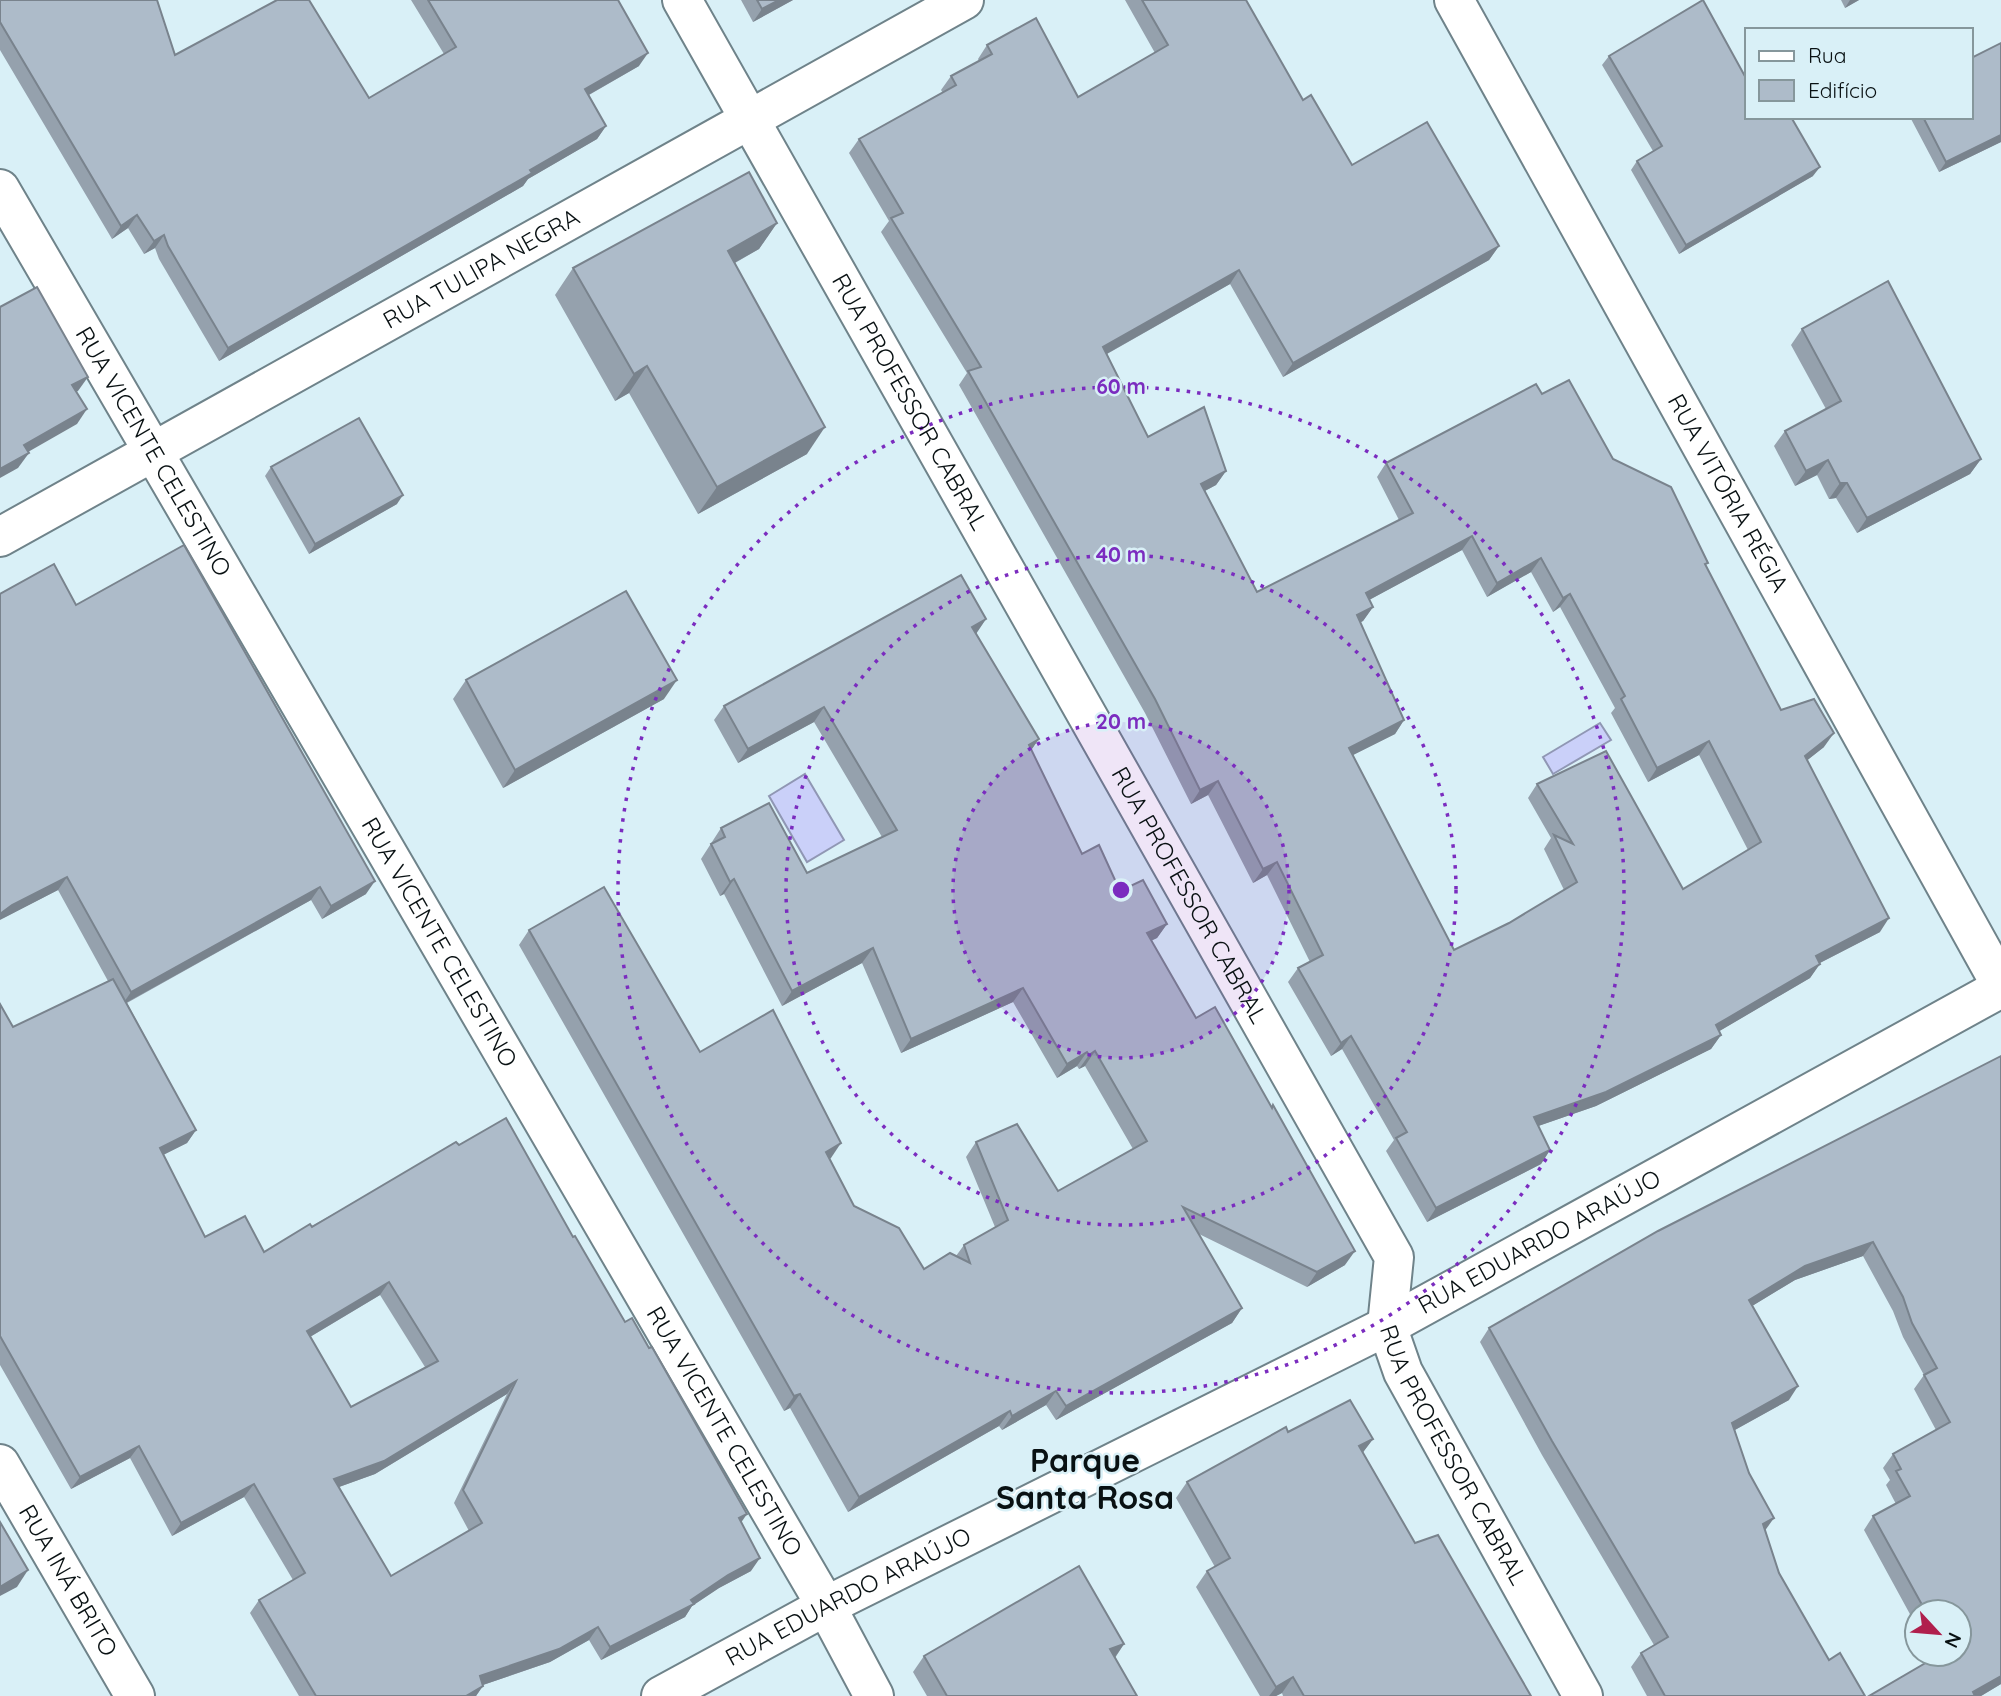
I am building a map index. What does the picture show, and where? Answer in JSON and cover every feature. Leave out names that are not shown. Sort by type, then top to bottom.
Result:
[{"type":"street","name":"RUA PROFESSOR CABRAL","points":[[682,0],[1394,1257],[1387,1326],[1403,1372],[1583,1696]]},
{"type":"street","name":"RUA TULIPA NEGRA","points":[[0,537],[964,0]]},
{"type":"street","name":"RUA VITÓRIA RÉGIA","points":[[1454,0],[2001,986]]},
{"type":"street","name":"RUA VICENTE CELESTINO","points":[[0,190],[826,1606],[874,1696]]},
{"type":"street","name":"RUA EDUARDO ARAÚJO","points":[[661,1696],[826,1606],[1387,1326],[2001,986]]},
{"type":"street","name":"RUA INÁ BRITO","points":[[0,1464],[135,1696]]},
{"type":"water","points":[[1600,723],[1611,740],[1553,774],[1543,757]]},
{"type":"water","points":[[805,774],[844,840],[807,862],[769,796]]},
{"type":"building","points":[[0,0],[157,0],[175,55],[277,0],[309,0],[369,98],[456,47],[428,0],[618,0],[648,53],[585,89],[606,126],[530,170],[532,173],[228,348],[164,235],[154,241],[137,215],[121,226],[0,22]]},
{"type":"building","points":[[757,0],[779,0],[762,9]]},
{"type":"building","points":[[1142,0],[1246,0],[1303,100],[1311,95],[1352,165],[1427,122],[1499,246],[1293,363],[1239,270],[1103,347],[1148,437],[1204,407],[1226,471],[1201,484],[1257,592],[1413,513],[1386,463],[1536,384],[1542,394],[1569,380],[1613,459],[1671,487],[1708,563],[1705,564],[1781,710],[1814,699],[1834,733],[1805,756],[1889,918],[1816,956],[1820,964],[1716,1025],[1721,1035],[1606,1092],[1534,1117],[1550,1150],[1436,1208],[1396,1138],[1407,1132],[1351,1036],[1341,1043],[1298,968],[1323,955],[1277,862],[1263,869],[1218,781],[1200,790],[1155,699],[968,371],[981,367],[891,218],[903,213],[859,139],[956,85],[951,76],[992,54],[987,45],[1036,18],[1078,97],[1168,45]],"holes":[[[1472,536],[1497,583],[1541,558],[1563,598],[1570,594],[1625,696],[1621,699],[1657,768],[1709,741],[1761,842],[1683,889],[1606,751],[1537,784],[1573,844],[1554,835],[1577,882],[1509,923],[1454,950],[1349,748],[1404,720],[1357,615],[1373,607],[1366,593]]]},
{"type":"building","points":[[1703,0],[1745,76],[1745,119],[1792,119],[1820,167],[1686,245],[1637,161],[1662,146],[1609,56]]},
{"type":"building","points":[[2001,43],[2001,135],[1946,162],[1924,119],[1973,119],[1973,57]]},
{"type":"building","points":[[749,172],[777,223],[728,251],[825,427],[717,487],[647,366],[634,374],[573,268]]},
{"type":"building","points":[[1888,281],[1981,459],[1867,518],[1847,483],[1840,483],[1828,460],[1806,471],[1785,431],[1841,401],[1802,329]]},
{"type":"building","points":[[37,287],[88,377],[72,385],[87,409],[24,445],[29,453],[0,469],[0,307]]},
{"type":"building","points":[[359,418],[403,495],[315,544],[271,467]]},
{"type":"building","points":[[184,545],[375,881],[331,906],[320,887],[131,992],[67,877],[0,914],[0,594],[54,564],[76,605]]},
{"type":"building","points":[[961,575],[986,619],[972,627],[1039,739],[1029,745],[1082,854],[1099,845],[1120,891],[1143,880],[1167,924],[1147,933],[1196,1018],[1215,1007],[1355,1251],[1317,1272],[1183,1207],[1242,1308],[1066,1406],[1056,1391],[1012,1416],[1010,1411],[859,1497],[800,1394],[794,1396],[529,930],[604,887],[700,1052],[773,1010],[841,1143],[826,1152],[854,1206],[899,1228],[924,1269],[950,1253],[970,1263],[964,1245],[1008,1220],[976,1142],[1017,1124],[1058,1191],[1147,1141],[1095,1051],[1089,1055],[1087,1052],[1067,1064],[1023,988],[911,1039],[873,948],[792,991],[734,879],[730,882],[711,844],[725,837],[721,828],[769,803],[807,873],[897,830],[824,707],[748,749],[724,706]]},
{"type":"building","points":[[626,591],[677,680],[515,770],[466,680]]},
{"type":"building","points":[[113,979],[196,1130],[160,1148],[205,1237],[245,1216],[264,1252],[310,1224],[312,1227],[456,1142],[459,1145],[506,1118],[625,1322],[632,1318],[649,1348],[652,1347],[747,1514],[739,1518],[760,1558],[728,1575],[691,1600],[694,1604],[610,1647],[598,1627],[559,1649],[480,1676],[483,1686],[466,1696],[316,1696],[259,1600],[305,1573],[254,1484],[181,1523],[139,1446],[80,1477],[0,1336],[0,1004],[13,1027]],"holes":[[[389,1282],[438,1361],[351,1407],[307,1331]],[[516,1381],[463,1490],[482,1523],[391,1576],[334,1479],[384,1461]]]},
{"type":"building","points":[[2001,1056],[2001,1676],[1973,1692],[1975,1696],[1869,1696],[1917,1668],[1973,1668],[1973,1598],[1918,1598],[1873,1516],[1910,1496],[1896,1471],[1901,1469],[1893,1454],[1950,1422],[1924,1375],[1937,1368],[1873,1242],[1805,1266],[1749,1300],[1798,1386],[1732,1423],[1749,1473],[1774,1518],[1763,1524],[1779,1573],[1829,1660],[1840,1653],[1865,1696],[1665,1696],[1641,1653],[1668,1637],[1552,1441],[1489,1328],[1658,1231]]},
{"type":"building","points":[[1350,1400],[1373,1439],[1359,1446],[1415,1543],[1438,1535],[1531,1696],[1304,1696],[1293,1677],[1276,1687],[1207,1571],[1230,1558],[1187,1482],[1286,1427],[1288,1432]]},
{"type":"building","points":[[0,1522],[28,1570],[0,1587]]},
{"type":"building","points":[[1079,1566],[1124,1644],[1110,1649],[1137,1696],[947,1696],[924,1656]]},
{"type":"district","name":"Parque Santa Rosa","points":[[1085,1480]]}]
